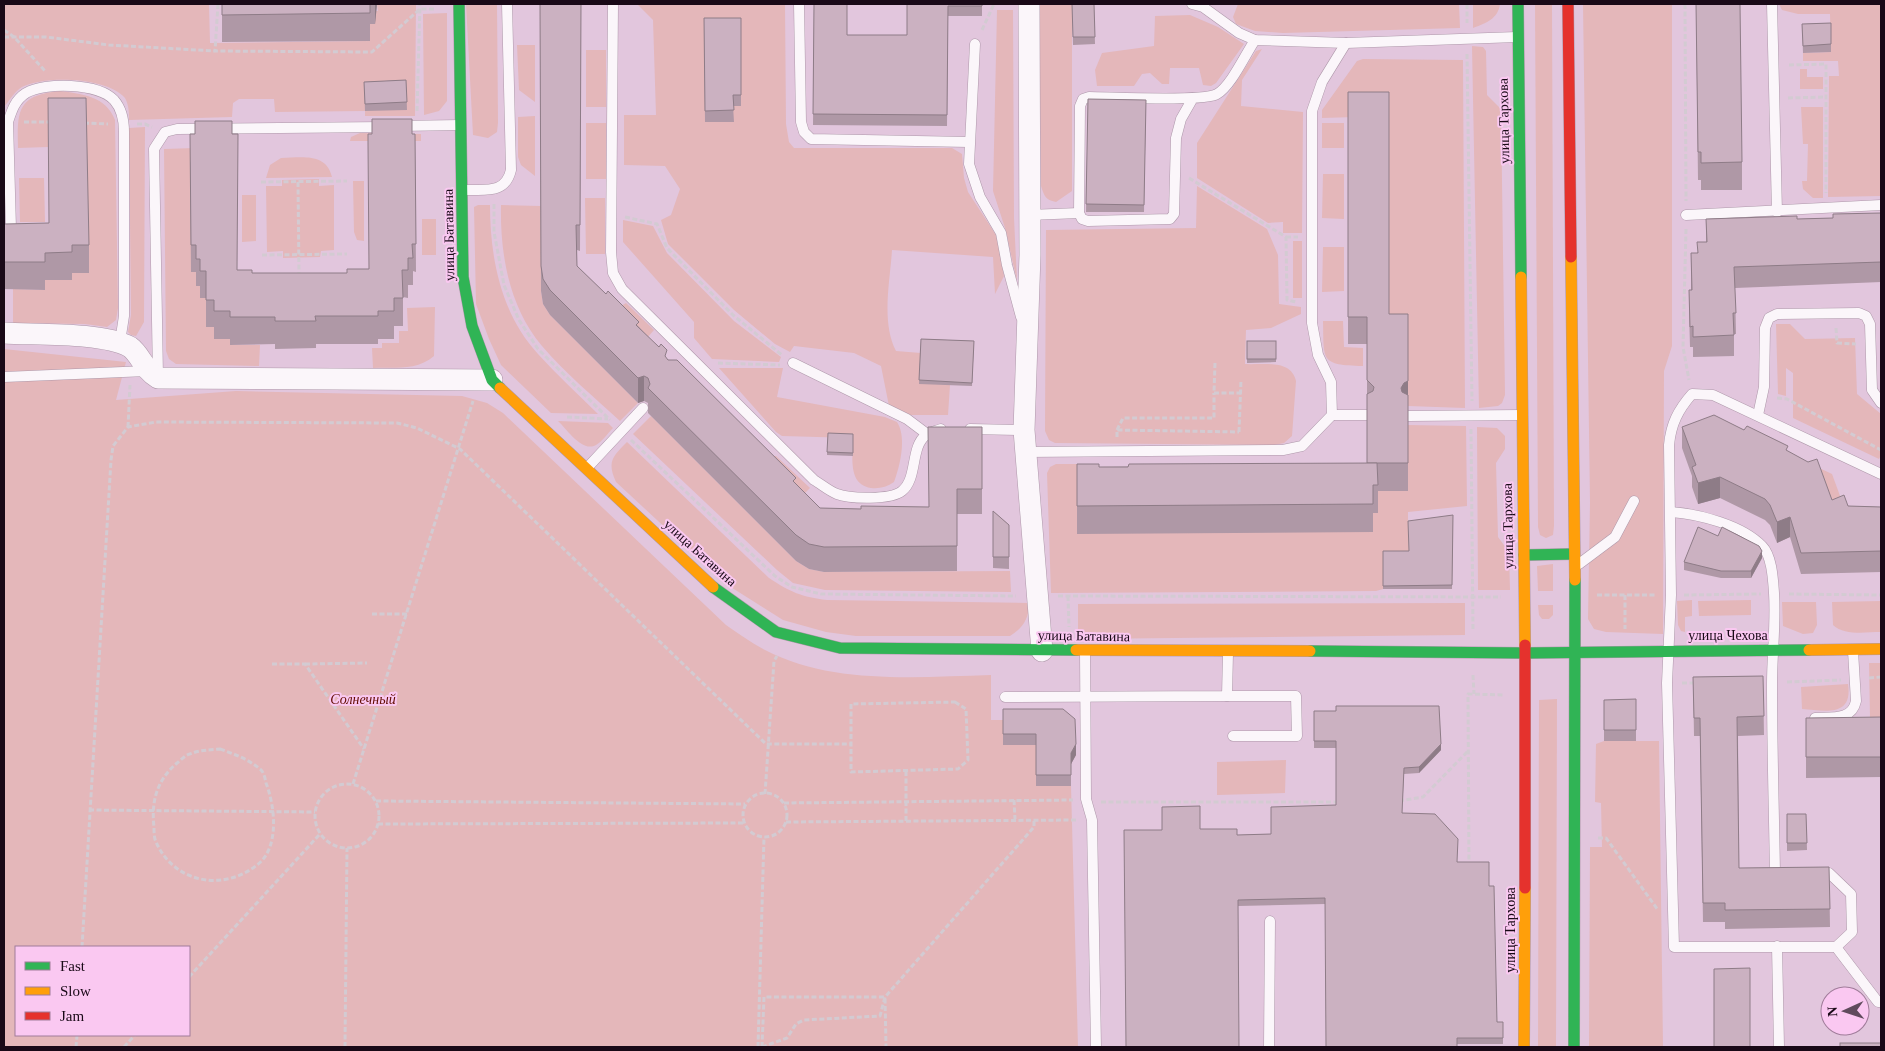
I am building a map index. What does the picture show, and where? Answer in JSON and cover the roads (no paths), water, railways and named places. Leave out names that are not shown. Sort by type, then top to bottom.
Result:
[{"type":"main road","name":"улица Батавина","points":[[459,4],[463,277],[472,326],[492,380],[720,594],[776,632],[840,648],[1042,651],[1525,653]]},
{"type":"main road","name":"улица Тархова","points":[[1518,4],[1525,653],[1524,1047]]},
{"type":"main road","points":[[1568,4],[1575,652],[1574,1047]]},
{"type":"main road","points":[[1524,555],[1574,554]]},
{"type":"main road","name":"улица Чехова","points":[[1525,653],[1881,649]]},
{"type":"street","points":[[1029,4],[1029,215],[1024,430],[1042,651]]},
{"type":"street","points":[[4,333],[79,336],[120,342],[132,349],[145,374],[492,380]]},
{"type":"lane","points":[[462,190],[502,187],[508,180],[511,170],[507,4]]},
{"type":"lane","points":[[614,4],[613,214],[611,252],[614,273],[622,289],[696,360],[814,480],[837,494],[869,498],[888,496],[902,491],[909,480],[922,440],[927,434],[945,428],[1024,430]]},
{"type":"lane","points":[[799,4],[801,122],[804,132],[811,139],[969,142]]},
{"type":"lane","points":[[1192,4],[1203,7],[1239,33],[1254,40],[1346,43],[1518,37]]},
{"type":"lane","points":[[1772,4],[1777,212]]},
{"type":"lane","points":[[1193,98],[1181,119],[1176,138],[1174,214],[1170,219],[1088,221],[1082,219],[1079,213],[1080,106],[1082,99],[1089,97],[1193,98],[1215,96],[1224,89],[1254,40]]},
{"type":"lane","points":[[1025,452],[1283,450],[1302,446],[1332,415],[1331,382],[1318,355],[1312,323],[1312,111],[1322,82],[1346,43]]},
{"type":"lane","points":[[975,44],[969,164],[973,182],[1001,233],[1016,303],[1027,335]]},
{"type":"lane","points":[[11,229],[8,122],[13,105],[25,93],[43,87],[58,86],[100,91],[113,99],[122,112],[124,124],[124,316],[120,342]]},
{"type":"lane","points":[[4,377],[145,374],[154,149],[165,132],[176,129],[461,125]]},
{"type":"lane","points":[[1686,215],[1777,212],[1881,205]]},
{"type":"lane","points":[[1029,215],[1079,213]]},
{"type":"lane","points":[[1758,416],[1764,387],[1765,328],[1768,318],[1777,314],[1859,312],[1866,316],[1870,324],[1872,390],[1881,403]]},
{"type":"lane","points":[[683,369],[696,360]]},
{"type":"lane","points":[[793,363],[907,419],[927,434]]},
{"type":"lane","points":[[1671,512],[1693,513],[1748,535],[1763,546],[1769,559],[1774,594],[1772,682],[1775,874],[1829,873],[1851,894],[1852,932],[1836,947],[1674,947],[1667,683],[1672,595],[1669,445],[1671,425],[1681,406],[1692,394],[1712,395],[1881,474]]},
{"type":"lane","points":[[587,469],[643,408]]},
{"type":"lane","points":[[1332,415],[1367,415]]},
{"type":"lane","points":[[1408,416],[1472,417],[1522,415]]},
{"type":"lane","points":[[1574,567],[1615,537],[1634,501]]},
{"type":"lane","points":[[1815,718],[1847,716],[1854,710],[1853,650]]},
{"type":"lane","points":[[1085,651],[1086,800],[1092,820],[1096,1047]]},
{"type":"lane","points":[[1227,696],[1228,652]]},
{"type":"lane","points":[[1005,697],[1296,696],[1296,736],[1233,736]]},
{"type":"lane","points":[[1269,1047],[1270,921]]},
{"type":"lane","points":[[1777,946],[1779,1047]]},
{"type":"lane","points":[[1836,947],[1878,1002],[1881,1002]]},
{"type":"park label","name":"Солнечный","points":[[363,699]]}]
